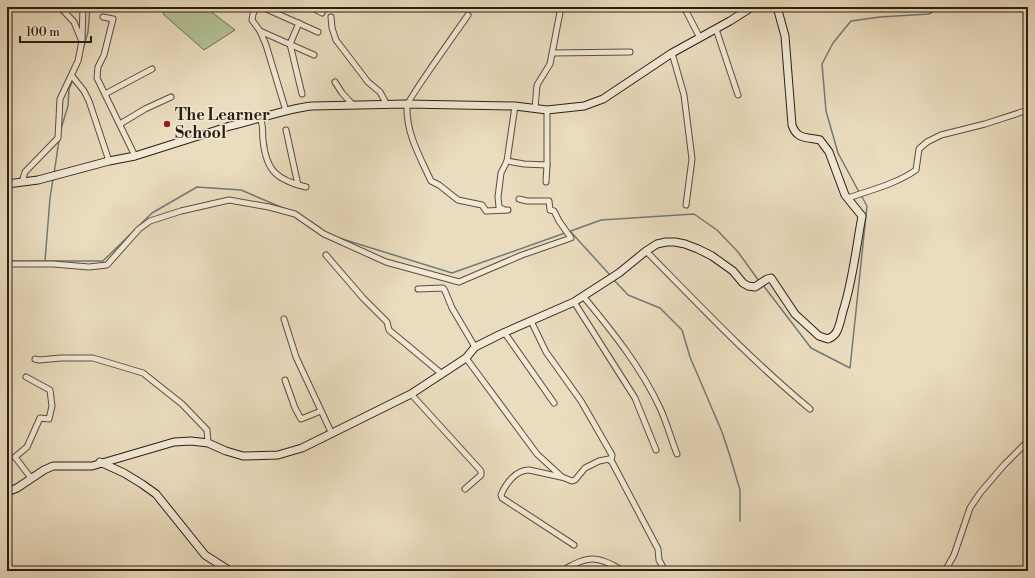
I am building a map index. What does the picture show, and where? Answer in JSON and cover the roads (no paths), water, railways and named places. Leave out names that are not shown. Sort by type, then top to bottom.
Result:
[{"type":"street","points":[[60,7],[74,22],[82,41]]},
{"type":"street","points":[[22,182],[25,172],[58,138],[60,99],[78,61],[82,41],[83,7]]},
{"type":"street","points":[[256,7],[252,20],[260,31],[272,59],[286,111]]},
{"type":"street","points":[[262,7],[318,32]]},
{"type":"street","points":[[311,7],[322,13]]},
{"type":"street","points":[[535,108],[537,85],[550,64],[561,7]]},
{"type":"street","points":[[684,7],[700,38]]},
{"type":"street","points":[[7,184],[55,176],[109,161],[135,156],[230,126],[286,111],[312,106],[407,104],[515,106],[547,110],[584,106],[603,99],[672,53],[752,7]]},
{"type":"street","points":[[7,492],[53,466],[92,466],[100,462],[174,442],[192,441],[208,443],[226,451],[243,456],[278,455],[302,448],[411,394],[466,358],[475,348],[504,332],[574,302],[612,277],[646,251],[657,244],[666,242],[685,244],[712,256],[748,286],[755,286],[767,278],[771,278],[795,314],[819,336],[828,339],[834,336],[840,325],[851,283],[862,216],[845,195],[829,152],[820,140],[799,136],[795,133],[792,125],[785,36],[777,7]]},
{"type":"street","points":[[468,15],[407,104],[408,128],[431,181],[439,185],[458,200],[482,205],[486,211],[506,210],[499,207],[498,197],[501,173],[507,161],[515,106]]},
{"type":"street","points":[[104,17],[113,19],[104,55],[98,67],[97,78],[135,156]]},
{"type":"street","points":[[331,17],[332,28],[336,40],[368,82],[380,92],[387,105]]},
{"type":"street","points":[[300,23],[290,44],[302,94]]},
{"type":"street","points":[[716,29],[738,96]]},
{"type":"street","points":[[260,31],[314,55]]},
{"type":"street","points":[[553,53],[630,52]]},
{"type":"street","points":[[672,53],[684,95],[692,159],[686,205]]},
{"type":"street","points":[[105,94],[152,69]]},
{"type":"street","points":[[72,76],[84,91],[90,102],[109,161]]},
{"type":"street","points":[[335,82],[342,93],[354,106]]},
{"type":"street","points":[[120,124],[145,109],[171,97]]},
{"type":"street","points":[[546,182],[547,110]]},
{"type":"street","points":[[848,198],[901,179],[916,170],[919,149],[927,142],[941,135],[985,124],[1028,110]]},
{"type":"street","points":[[260,119],[264,150],[270,168],[282,180],[306,187]]},
{"type":"street","points":[[286,130],[298,185]]},
{"type":"street","points":[[507,161],[524,164],[547,165]]},
{"type":"street","points":[[7,264],[53,264],[89,267],[107,265],[139,229],[150,221],[180,211],[228,200],[269,206],[295,214],[324,234],[386,262],[459,282],[522,255],[571,238],[554,211],[550,210],[549,201],[527,201],[518,198]]},
{"type":"street","points":[[646,251],[750,357],[773,379],[810,409]]},
{"type":"street","points":[[326,255],[363,298],[387,322],[389,330],[442,374]]},
{"type":"street","points":[[418,289],[443,288],[446,291],[455,313],[475,348]]},
{"type":"street","points":[[583,296],[614,332],[641,374],[660,408],[678,454]]},
{"type":"street","points":[[574,302],[635,398],[656,450]]},
{"type":"street","points":[[284,319],[296,356],[332,434]]},
{"type":"street","points":[[531,321],[546,352],[580,401],[612,455],[611,461],[658,549],[659,560],[665,571]]},
{"type":"street","points":[[504,332],[554,404]]},
{"type":"street","points":[[35,359],[93,358],[143,373],[182,404],[207,430],[208,443]]},
{"type":"street","points":[[466,358],[537,454],[562,477]]},
{"type":"street","points":[[26,377],[50,390],[52,406],[49,419],[40,418],[27,447],[15,457],[31,478]]},
{"type":"street","points":[[284,380],[301,419],[321,411]]},
{"type":"street","points":[[411,394],[481,471],[481,475],[465,490]]},
{"type":"street","points":[[945,571],[954,555],[970,508],[980,493],[1004,465],[1028,441]]},
{"type":"street","points":[[574,545],[502,498],[501,495],[516,473],[524,470],[575,480],[585,468],[592,464],[609,459],[611,461]]},
{"type":"street","points":[[100,462],[124,473],[156,494],[205,555],[229,571]]},
{"type":"street","points":[[562,571],[583,560],[598,559],[610,562],[623,571]]},
{"type":"waterway","points":[[82,52],[88,32],[90,7]]},
{"type":"waterway","points":[[859,192],[838,153],[826,111],[822,64],[833,43],[851,21],[880,17],[929,14],[941,7]]},
{"type":"waterway","points":[[60,132],[68,106],[69,89],[73,80]]},
{"type":"waterway","points":[[54,174],[59,140]]},
{"type":"waterway","points":[[45,261],[53,179]]},
{"type":"waterway","points":[[7,261],[103,261],[152,213],[197,187],[241,190],[290,211]]},
{"type":"waterway","points":[[763,285],[811,348],[850,368],[867,206],[861,195]]},
{"type":"waterway","points":[[568,232],[601,220],[694,214],[717,230],[738,252],[759,281]]},
{"type":"waterway","points":[[570,231],[610,275]]},
{"type":"waterway","points":[[339,238],[452,273],[565,233]]},
{"type":"waterway","points":[[1024,278],[1028,284]]},
{"type":"waterway","points":[[614,280],[628,295],[660,308],[682,330],[690,357],[722,432],[729,453],[740,490],[740,521]]},
{"type":"place","name":"The Learner School","points":[[167,124]]}]
